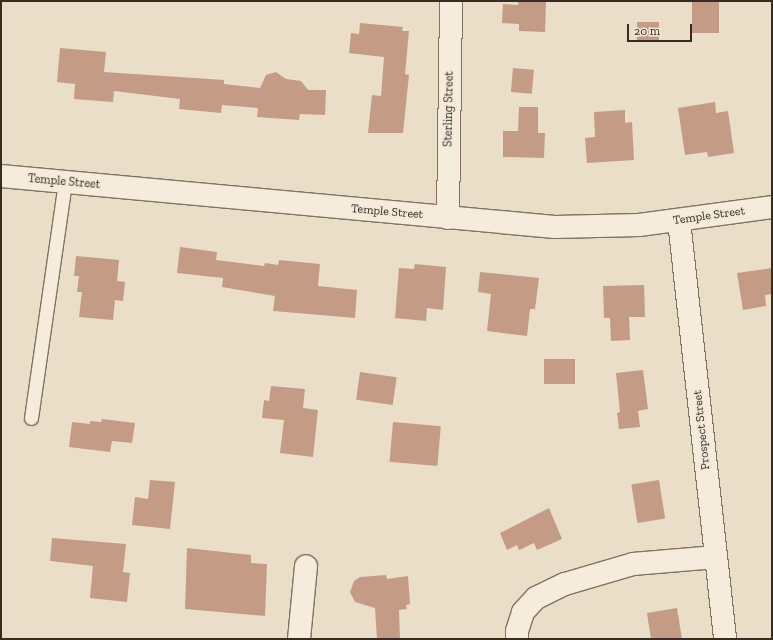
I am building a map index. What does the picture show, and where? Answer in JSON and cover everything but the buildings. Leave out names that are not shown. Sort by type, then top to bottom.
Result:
[{"type":"street","name":"Sterling Street","points":[[448,218],[451,1]]},
{"type":"street","name":"Temple Street","points":[[1,176],[555,227],[639,226],[772,208]]},
{"type":"street","name":"Prospect Street","points":[[679,221],[725,639]]},
{"type":"street","points":[[517,639],[517,631],[522,612],[536,598],[565,584],[633,564],[716,557]]},
{"type":"street","points":[[300,639],[306,566]]},
{"type":"lane","points":[[30,418],[65,182]]}]
